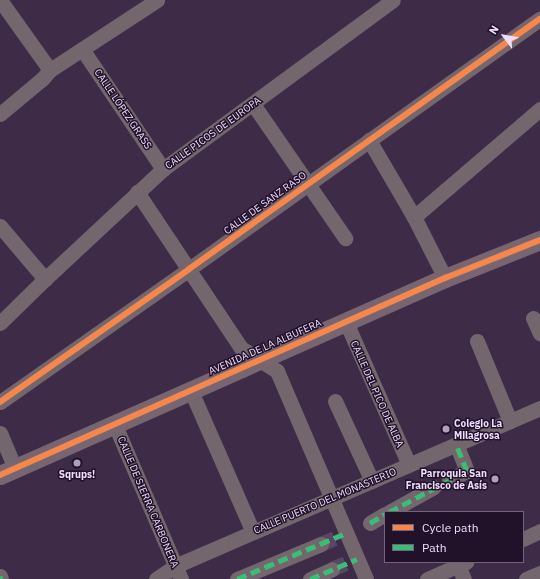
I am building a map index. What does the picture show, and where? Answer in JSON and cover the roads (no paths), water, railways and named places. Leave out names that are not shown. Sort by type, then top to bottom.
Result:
[{"type":"main road","name":"AVENIDA DE LA ALBUFERA","points":[[7,472],[445,278],[540,240]]},
{"type":"street","points":[[0,0],[46,79]]},
{"type":"street","points":[[0,114],[82,49],[156,0]]},
{"type":"street","name":"CALLE PICOS DE EUROPA","points":[[0,323],[45,278],[163,169],[393,0]]},
{"type":"street","name":"CALLE DE SANZ RASO","points":[[0,402],[540,19]]},
{"type":"street","name":"CALLE LÓPEZ GRASS","points":[[82,49],[163,169]]},
{"type":"street","points":[[253,104],[345,238]]},
{"type":"street","points":[[414,218],[540,109]]},
{"type":"street","points":[[369,140],[414,218],[445,278]]},
{"type":"street","points":[[137,192],[241,348],[278,371],[331,498],[341,535],[352,561],[366,579]]},
{"type":"street","points":[[0,226],[45,278]]},
{"type":"street","points":[[533,318],[540,334]]},
{"type":"street","name":"CALLE DEL PICO DE ALBA","points":[[346,322],[409,465]]},
{"type":"street","points":[[477,341],[510,421]]},
{"type":"street","points":[[192,391],[253,532]]},
{"type":"street","points":[[335,401],[372,481]]},
{"type":"street","name":"CALLE PUERTO DEL MONASTERIO","points":[[156,579],[178,572],[253,532],[540,408]]},
{"type":"street","name":"CALLE DE SIERRA CARBONERA","points":[[115,424],[178,572]]},
{"type":"street","points":[[0,433],[7,472]]},
{"type":"street","points":[[449,480],[467,471],[456,444]]},
{"type":"street","points":[[399,510],[434,487]]},
{"type":"street","points":[[370,523],[384,515]]},
{"type":"street","points":[[524,538],[540,531]]},
{"type":"street","points":[[237,579],[321,544]]},
{"type":"street","points":[[427,579],[462,564],[464,579]]},
{"type":"street","points":[[310,579],[332,570]]},
{"type":"street","points":[[526,579],[540,573]]},
{"type":"tunnel","points":[[321,544],[335,538]]},
{"type":"tunnel","points":[[332,569],[346,563]]},
{"type":"place","name":"Colegio La Milagrosa","points":[[446,429]]},
{"type":"place","name":"Sqrups!","points":[[77,463]]},
{"type":"place","name":"Parroquia San Francisco de Asís","points":[[495,479]]}]
